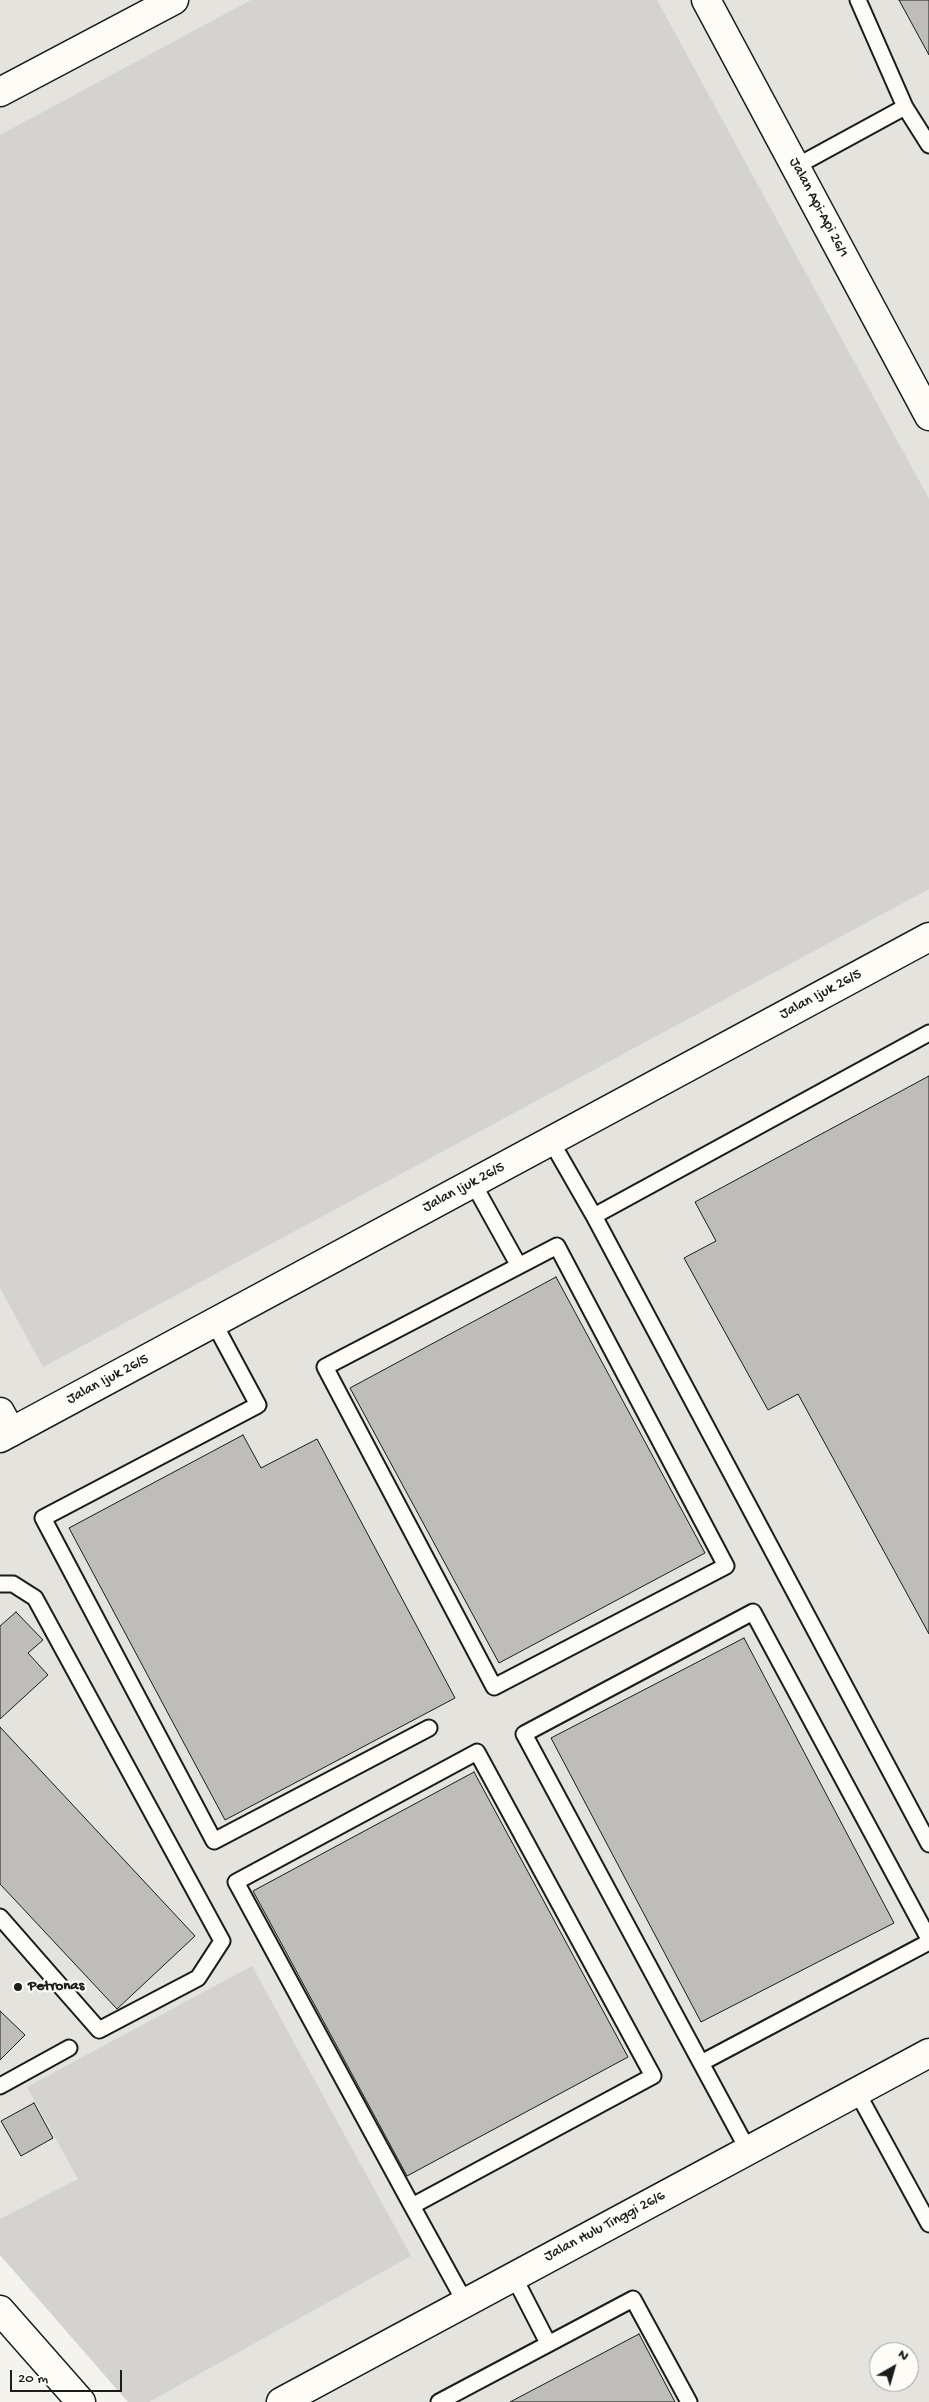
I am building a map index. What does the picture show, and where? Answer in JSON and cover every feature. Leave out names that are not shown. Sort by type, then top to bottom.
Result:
[{"type":"street","points":[[0,92],[174,0]]},
{"type":"street","name":"Jalan Api-Api 26/1","points":[[706,0],[929,416]]},
{"type":"street","name":"Jalan Ijuk 26/5","points":[[4,1427],[214,1323],[929,937]]},
{"type":"street","name":"Jalan Hulu Tinggi 26/6","points":[[281,2402],[929,2053]]},
{"type":"street","points":[[0,2310],[81,2402]]},
{"type":"lane","points":[[858,0],[905,107],[929,144]]},
{"type":"lane","points":[[795,167],[905,107]]},
{"type":"lane","points":[[594,1216],[929,1033]]},
{"type":"lane","points":[[551,1141],[594,1216],[929,1844]]},
{"type":"lane","points":[[473,1183],[519,1266]]},
{"type":"lane","points":[[557,1246],[726,1566],[494,1687],[325,1367],[519,1266],[557,1246]]},
{"type":"lane","points":[[214,1323],[258,1405],[43,1518],[214,1841],[429,1728]]},
{"type":"lane","points":[[0,1584],[12,1584],[35,1598],[222,1941],[198,1978],[99,2030],[0,1918]]},
{"type":"lane","points":[[701,2063],[929,1940],[753,1612],[524,1734],[701,2063],[748,2150]]},
{"type":"lane","points":[[412,2206],[653,2076],[477,1752],[236,1882],[412,2206],[465,2302]]},
{"type":"lane","points":[[0,2086],[69,2048]]},
{"type":"lane","points":[[857,2092],[928,2217]]},
{"type":"lane","points":[[514,2277],[548,2342]]},
{"type":"lane","points":[[439,2402],[548,2342],[634,2299],[689,2402]]},
{"type":"shaded area","points":[[0,0],[929,0],[929,2402],[128,2402],[0,2255]]},
{"type":"shaded area","points":[[251,0],[657,0],[929,499],[929,889],[43,1367],[0,1288],[0,135]]},
{"type":"shaded area","points":[[252,1966],[411,2256],[149,2402],[128,2402],[0,2255],[0,2219],[78,2179],[27,2087]]},
{"type":"building","points":[[899,0],[929,0],[929,55]]},
{"type":"building","points":[[929,1076],[929,1634],[798,1394],[768,1410],[684,1258],[716,1241],[695,1202]]},
{"type":"building","points":[[556,1277],[705,1553],[499,1663],[350,1388]]},
{"type":"building","points":[[243,1435],[261,1468],[317,1439],[455,1698],[225,1820],[69,1528]]},
{"type":"building","points":[[16,1612],[43,1640],[28,1653],[48,1675],[0,1719],[0,1626]]},
{"type":"building","points":[[744,1638],[894,1923],[701,2022],[551,1738]]},
{"type":"building","points":[[0,1727],[195,1936],[117,2009],[0,1884]]},
{"type":"building","points":[[474,1772],[628,2057],[407,2176],[253,1891]]},
{"type":"building","points":[[0,2011],[25,2035],[0,2060]]},
{"type":"building","points":[[34,2103],[53,2138],[21,2156],[1,2121]]},
{"type":"building","points":[[639,2334],[675,2402],[510,2402]]},
{"type":"place","name":"Petronas","points":[[18,1987]]}]
